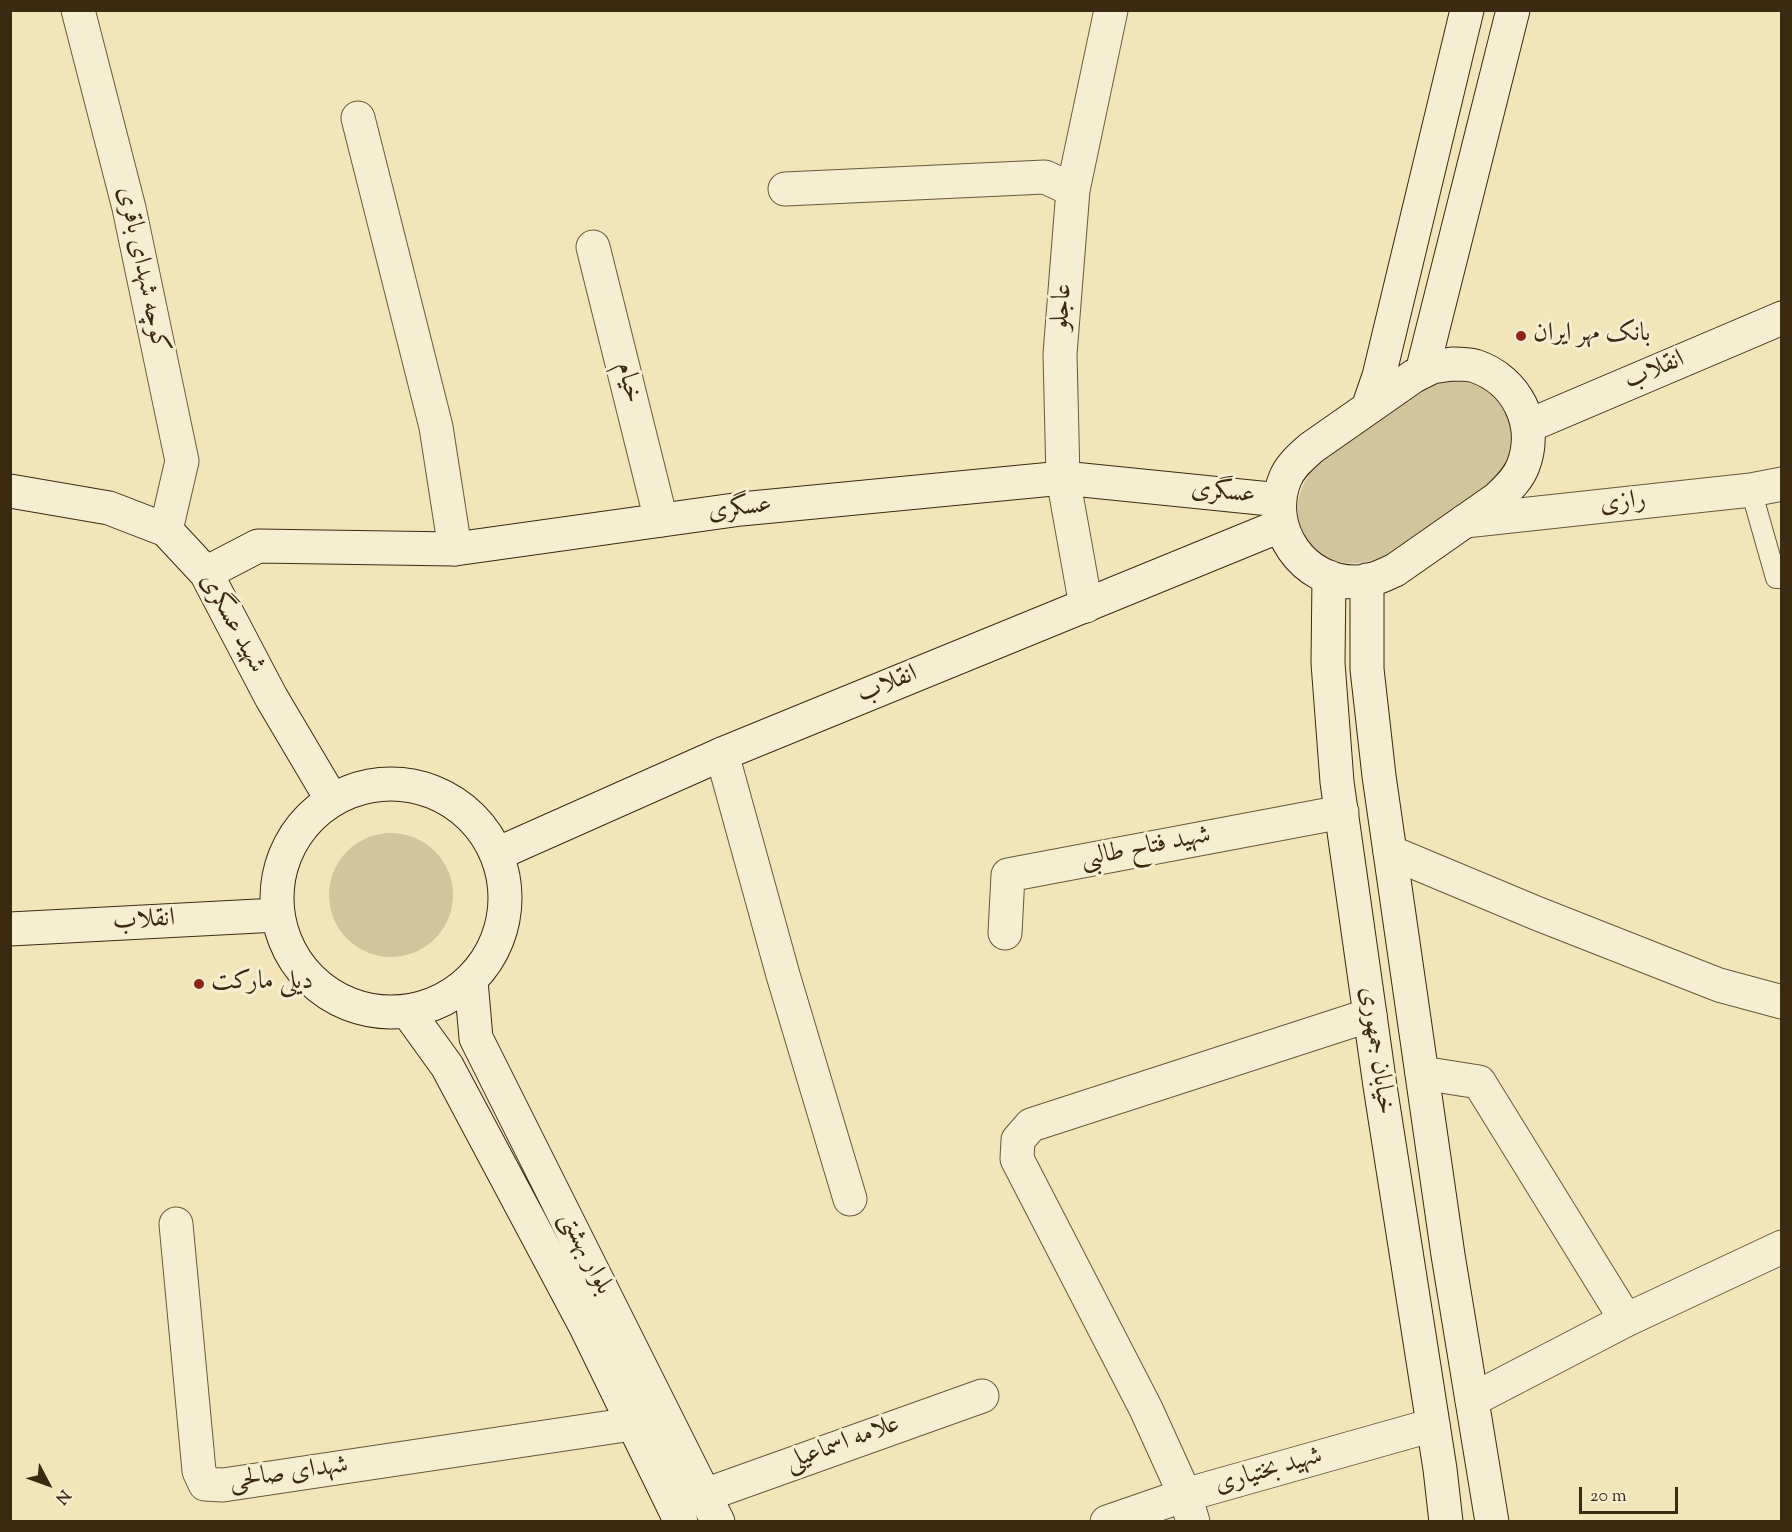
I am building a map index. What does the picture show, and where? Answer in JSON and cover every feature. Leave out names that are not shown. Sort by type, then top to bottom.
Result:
[{"type":"street","name":"کوچه شهدای باقری","points":[[78,10],[129,208],[182,461],[166,530]]},
{"type":"street","name":"عاجلو","points":[[1086,606],[1063,478],[1060,354],[1073,190],[1112,10]]},
{"type":"street","points":[[1368,408],[1382,365],[1467,10]]},
{"type":"street","points":[[1422,372],[1513,10]]},
{"type":"street","points":[[358,118],[436,427],[455,549]]},
{"type":"street","points":[[785,189],[1045,177],[1073,190]]},
{"type":"street","name":"خیام","points":[[593,247],[661,520]]},
{"type":"street","name":"انقلاب","points":[[1528,426],[1782,318]]},
{"type":"street","points":[[1452,364],[1473,366],[1493,374],[1509,387],[1522,405],[1528,426],[1528,446],[1523,466],[1512,484],[1498,498],[1395,570],[1377,578],[1356,582],[1316,572],[1299,558],[1287,541],[1281,513],[1285,479],[1296,461],[1311,448],[1422,372],[1452,364]]},
{"type":"street","name":"عسگری","points":[[206,573],[258,546],[455,549],[741,509],[1063,478],[1281,513]]},
{"type":"street","name":"رازی","points":[[1465,521],[1766,487]]},
{"type":"street","name":"شهید عسگری","points":[[10,491],[109,508],[166,530],[206,573],[272,697],[332,800]]},
{"type":"street","name":"انقلاب","points":[[497,854],[722,754],[1086,606],[1281,513]]},
{"type":"street","name":"خیابان جمهوری","points":[[1329,577],[1328,663],[1337,782],[1446,1521]]},
{"type":"street","name":"خیابان جمهوری","points":[[1367,580],[1367,669],[1390,852],[1448,1255],[1492,1521]]},
{"type":"street","points":[[722,754],[783,975],[850,1199]]},
{"type":"street","points":[[408,784],[445,796],[476,821],[497,854],[505,887],[503,921],[492,954],[471,981],[442,1001],[408,1012],[372,1012],[338,1000],[309,979],[288,950],[277,915],[277,882],[287,849],[306,821],[332,800],[369,786],[408,784]]},
{"type":"street","name":"شهید فتاح طالبی","points":[[1005,933],[1008,875],[1342,812]]},
{"type":"street","points":[[1390,852],[1536,913],[1719,985],[1782,1002]]},
{"type":"street","name":"انقلاب","points":[[10,929],[277,915]]},
{"type":"street","name":"بلوار بهشتی","points":[[471,981],[476,1038],[711,1508]]},
{"type":"street","name":"بلوار بهشتی","points":[[408,1012],[447,1066],[586,1327],[681,1521]]},
{"type":"street","points":[[1189,1508],[1146,1409],[1017,1159],[1018,1140],[1031,1125],[1370,1015]]},
{"type":"street","points":[[1422,1073],[1479,1082],[1626,1320]]},
{"type":"street","name":"شهدای صالحی","points":[[177,1224],[199,1471],[205,1484],[223,1485],[632,1424]]},
{"type":"street","points":[[1472,1400],[1626,1320],[1782,1247]]},
{"type":"street","name":"علامه اسماعیلی","points":[[711,1508],[982,1396]]},
{"type":"street","name":"شهید بختیاری","points":[[1107,1521],[1189,1508],[1432,1425]]},
{"type":"lane","points":[[1766,487],[1776,578],[1782,578]]},
{"type":"shaded area","points":[[1453,381],[1480,387],[1499,402],[1504,411],[1511,439],[1507,459],[1501,470],[1487,485],[1386,555],[1361,563],[1339,562],[1320,553],[1307,540],[1299,522],[1298,502],[1306,481],[1322,461],[1423,391],[1437,384]]},
{"type":"shaded area","points":[[391,833],[415,838],[435,851],[448,871],[453,895],[448,919],[435,939],[415,952],[391,957],[367,952],[347,939],[334,919],[329,895],[334,871],[347,851],[367,838]]},
{"type":"place","name":"بانک مهر ایران","points":[[1521,336]]},
{"type":"place","name":"دیلی مارکت","points":[[199,984]]}]
